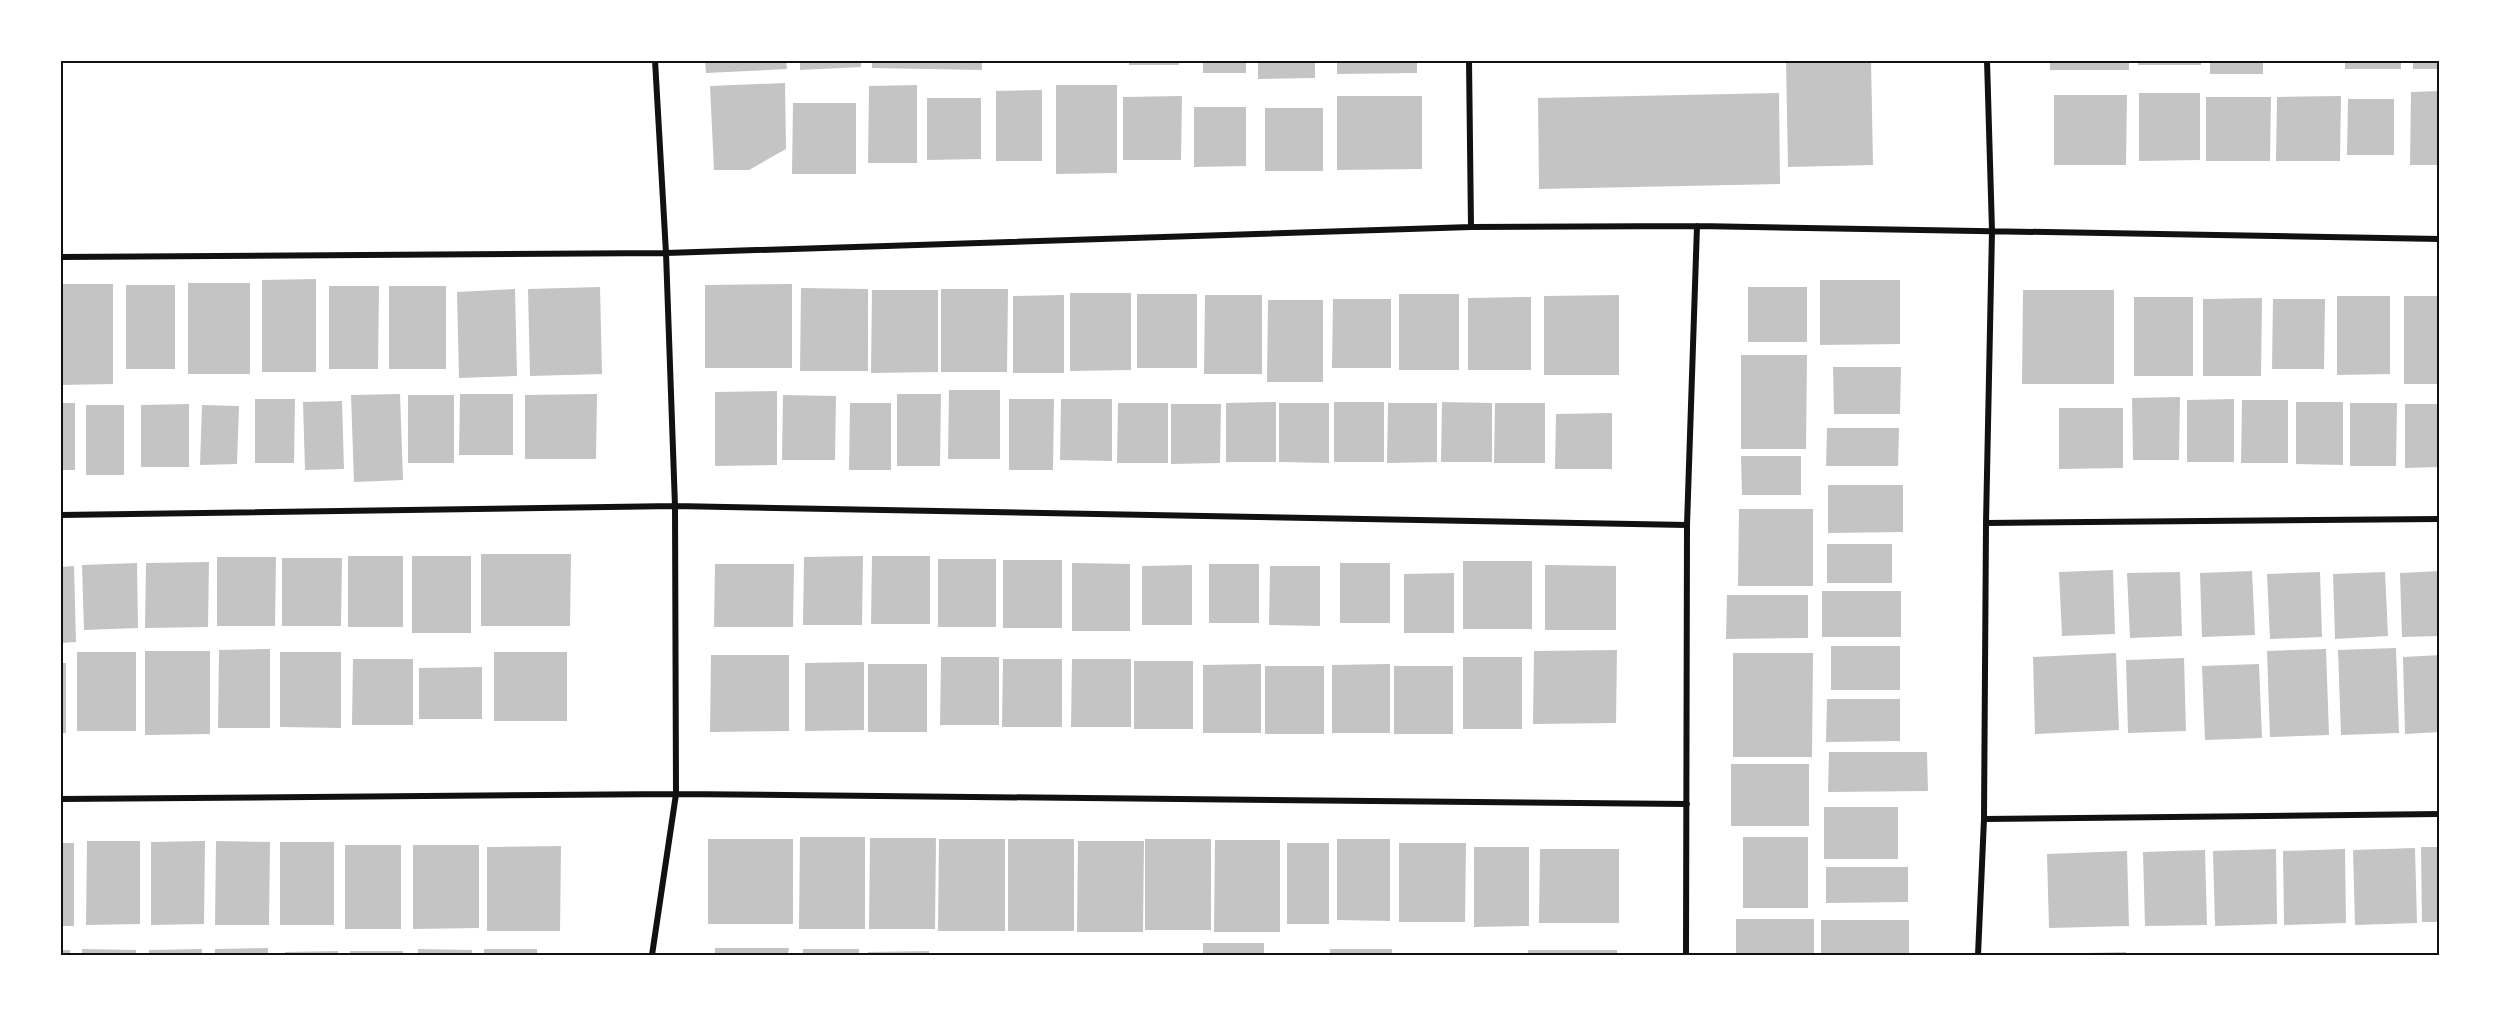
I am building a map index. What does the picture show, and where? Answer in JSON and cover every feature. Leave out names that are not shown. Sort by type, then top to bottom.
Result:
[{"type":"street","points":[[652,955],[676,794],[675,506],[666,253],[655,60]]},
{"type":"street","points":[[1469,60],[1471,227]]},
{"type":"street","points":[[1978,955],[1984,819],[1986,523],[1992,231],[1987,60]]},
{"type":"street","points":[[60,257],[666,253],[1471,227],[1697,226],[2440,239]]},
{"type":"street","points":[[1686,955],[1687,525],[1697,226]]},
{"type":"street","points":[[60,515],[675,506],[1687,525]]},
{"type":"street","points":[[1986,523],[2440,519]]},
{"type":"street","points":[[60,799],[676,794],[1687,804]]},
{"type":"street","points":[[1984,819],[2440,814]]},
{"type":"building","points":[[705,60],[786,60],[787,69],[706,73]]},
{"type":"building","points":[[800,60],[861,60],[861,67],[800,70]]},
{"type":"building","points":[[872,60],[982,60],[982,70],[872,68]]},
{"type":"building","points":[[1129,60],[1179,60],[1179,65],[1129,65]]},
{"type":"building","points":[[1203,60],[1246,60],[1246,73],[1203,73]]},
{"type":"building","points":[[1258,60],[1315,60],[1315,78],[1258,79]]},
{"type":"building","points":[[1337,60],[1417,60],[1417,73],[1337,74]]},
{"type":"building","points":[[1786,60],[1871,60],[1873,165],[1788,167]]},
{"type":"building","points":[[2050,60],[2129,60],[2129,70],[2050,70]]},
{"type":"building","points":[[2138,60],[2201,60],[2201,65],[2138,65]]},
{"type":"building","points":[[2210,60],[2263,60],[2263,74],[2210,74]]},
{"type":"building","points":[[2278,60],[2332,60],[2332,63],[2278,63]]},
{"type":"building","points":[[2345,60],[2401,60],[2401,69],[2345,69]]},
{"type":"building","points":[[2413,60],[2440,60],[2440,69],[2413,69]]},
{"type":"building","points":[[785,83],[786,149],[749,170],[714,170],[710,86]]},
{"type":"building","points":[[917,85],[917,163],[868,163],[869,86]]},
{"type":"building","points":[[1056,85],[1117,85],[1117,173],[1056,174]]},
{"type":"building","points":[[1042,90],[1042,161],[996,161],[996,91]]},
{"type":"building","points":[[2440,91],[2440,165],[2410,165],[2411,92]]},
{"type":"building","points":[[1779,93],[1780,184],[1539,189],[1538,98]]},
{"type":"building","points":[[2139,93],[2200,93],[2200,160],[2139,161]]},
{"type":"building","points":[[2054,95],[2127,95],[2126,165],[2054,165]]},
{"type":"building","points":[[1182,96],[1181,160],[1123,160],[1123,97]]},
{"type":"building","points":[[1337,96],[1422,96],[1422,169],[1337,170]]},
{"type":"building","points":[[2341,96],[2340,161],[2276,161],[2277,97]]},
{"type":"building","points":[[2206,97],[2271,97],[2270,161],[2206,161]]},
{"type":"building","points":[[927,98],[981,98],[981,159],[927,160]]},
{"type":"building","points":[[2348,99],[2394,99],[2394,155],[2347,155]]},
{"type":"building","points":[[793,103],[856,103],[856,174],[792,174]]},
{"type":"building","points":[[1194,107],[1246,107],[1246,166],[1194,167]]},
{"type":"building","points":[[1265,108],[1323,108],[1323,171],[1265,171]]},
{"type":"building","points":[[316,279],[316,372],[262,372],[262,280]]},
{"type":"building","points":[[1820,280],[1900,280],[1900,344],[1820,345]]},
{"type":"building","points":[[188,283],[250,283],[250,374],[188,374]]},
{"type":"building","points":[[60,284],[113,284],[113,384],[60,385]]},
{"type":"building","points":[[792,284],[792,368],[705,368],[705,285]]},
{"type":"building","points":[[126,285],[175,285],[175,369],[126,369]]},
{"type":"building","points":[[329,286],[379,286],[378,369],[329,369]]},
{"type":"building","points":[[389,286],[446,286],[446,369],[389,369]]},
{"type":"building","points":[[600,287],[602,374],[530,376],[528,289]]},
{"type":"building","points":[[1748,287],[1807,287],[1807,342],[1748,342]]},
{"type":"building","points":[[801,288],[868,289],[868,371],[800,371]]},
{"type":"building","points":[[515,289],[517,376],[459,378],[457,292]]},
{"type":"building","points":[[941,289],[1008,289],[1007,372],[941,372]]},
{"type":"building","points":[[872,290],[938,290],[938,372],[871,373]]},
{"type":"building","points":[[2023,290],[2114,290],[2114,384],[2022,384]]},
{"type":"building","points":[[1070,293],[1131,293],[1131,370],[1070,371]]},
{"type":"building","points":[[1137,294],[1197,294],[1197,368],[1137,368]]},
{"type":"building","points":[[1399,294],[1459,294],[1459,370],[1399,370]]},
{"type":"building","points":[[1064,295],[1064,373],[1013,373],[1013,296]]},
{"type":"building","points":[[1205,295],[1262,295],[1262,374],[1204,374]]},
{"type":"building","points":[[1619,295],[1619,375],[1544,375],[1544,296]]},
{"type":"building","points":[[2337,296],[2390,296],[2390,374],[2337,375]]},
{"type":"building","points":[[2404,296],[2440,296],[2440,384],[2404,384]]},
{"type":"building","points":[[1531,297],[1531,370],[1468,370],[1468,298]]},
{"type":"building","points":[[2134,297],[2193,297],[2193,376],[2134,376]]},
{"type":"building","points":[[2262,298],[2261,376],[2203,376],[2203,299]]},
{"type":"building","points":[[1333,299],[1391,299],[1391,368],[1332,368]]},
{"type":"building","points":[[2273,299],[2325,299],[2324,369],[2272,369]]},
{"type":"building","points":[[1268,300],[1323,300],[1323,382],[1267,382]]},
{"type":"building","points":[[1741,355],[1807,355],[1806,449],[1741,449]]},
{"type":"building","points":[[1833,367],[1901,367],[1900,414],[1834,414]]},
{"type":"building","points":[[949,390],[1000,390],[1000,459],[948,459]]},
{"type":"building","points":[[777,391],[777,465],[715,466],[715,392]]},
{"type":"building","points":[[400,394],[403,480],[354,482],[351,395]]},
{"type":"building","points":[[460,394],[513,394],[513,455],[459,455]]},
{"type":"building","points":[[597,394],[596,459],[525,459],[525,395]]},
{"type":"building","points":[[897,394],[941,394],[940,466],[897,466]]},
{"type":"building","points":[[408,395],[454,395],[454,463],[408,463]]},
{"type":"building","points":[[783,395],[836,396],[835,460],[782,460]]},
{"type":"building","points":[[2180,397],[2179,460],[2133,460],[2132,398]]},
{"type":"building","points":[[255,399],[295,399],[294,463],[255,463]]},
{"type":"building","points":[[1009,399],[1054,399],[1053,470],[1009,470]]},
{"type":"building","points":[[1061,399],[1112,399],[1112,461],[1060,460]]},
{"type":"building","points":[[2234,399],[2234,462],[2187,462],[2187,400]]},
{"type":"building","points":[[2242,400],[2288,400],[2288,463],[2241,463]]},
{"type":"building","points":[[342,401],[344,469],[305,470],[303,402]]},
{"type":"building","points":[[1276,402],[1276,462],[1226,462],[1226,403]]},
{"type":"building","points":[[1334,402],[1384,402],[1384,462],[1334,462]]},
{"type":"building","points":[[1442,402],[1492,403],[1492,462],[1441,462]]},
{"type":"building","points":[[2296,402],[2343,402],[2343,465],[2296,464]]},
{"type":"building","points":[[60,403],[75,403],[75,470],[60,470]]},
{"type":"building","points":[[850,403],[891,403],[891,470],[849,470]]},
{"type":"building","points":[[1118,403],[1168,403],[1168,463],[1117,463]]},
{"type":"building","points":[[1279,403],[1329,403],[1329,463],[1279,462]]},
{"type":"building","points":[[1388,403],[1437,403],[1437,462],[1387,463]]},
{"type":"building","points":[[1495,403],[1545,403],[1545,463],[1494,463]]},
{"type":"building","points":[[2350,403],[2397,403],[2396,466],[2350,466]]},
{"type":"building","points":[[189,404],[189,467],[141,467],[141,405]]},
{"type":"building","points":[[1171,404],[1221,404],[1220,463],[1171,464]]},
{"type":"building","points":[[2405,404],[2440,404],[2440,467],[2405,468]]},
{"type":"building","points":[[86,405],[124,405],[124,475],[86,475]]},
{"type":"building","points":[[202,405],[239,406],[237,464],[200,465]]},
{"type":"building","points":[[2059,408],[2123,408],[2123,468],[2059,469]]},
{"type":"building","points":[[1612,413],[1612,469],[1555,469],[1556,414]]},
{"type":"building","points":[[1827,428],[1899,428],[1898,466],[1826,466]]},
{"type":"building","points":[[1741,456],[1801,456],[1801,495],[1742,495]]},
{"type":"building","points":[[1828,485],[1903,485],[1903,532],[1828,533]]},
{"type":"building","points":[[1739,509],[1813,509],[1813,586],[1738,586]]},
{"type":"building","points":[[1827,544],[1892,544],[1892,583],[1827,583]]},
{"type":"building","points":[[481,554],[571,554],[570,626],[481,626]]},
{"type":"building","points":[[348,556],[403,556],[403,627],[348,627]]},
{"type":"building","points":[[412,556],[471,556],[471,633],[412,633]]},
{"type":"building","points":[[863,556],[862,625],[803,625],[804,557]]},
{"type":"building","points":[[872,556],[930,556],[930,624],[871,624]]},
{"type":"building","points":[[217,557],[276,557],[275,626],[217,626]]},
{"type":"building","points":[[282,558],[342,558],[341,626],[282,626]]},
{"type":"building","points":[[938,559],[996,559],[996,627],[938,627]]},
{"type":"building","points":[[1003,560],[1062,560],[1062,628],[1003,628]]},
{"type":"building","points":[[1463,561],[1532,561],[1532,629],[1463,629]]},
{"type":"building","points":[[209,562],[208,627],[145,628],[146,563]]},
{"type":"building","points":[[137,563],[138,628],[84,630],[82,565]]},
{"type":"building","points":[[1072,563],[1130,564],[1130,631],[1072,631]]},
{"type":"building","points":[[1340,563],[1390,563],[1390,623],[1340,623]]},
{"type":"building","points":[[715,564],[794,564],[793,627],[714,627]]},
{"type":"building","points":[[1209,564],[1259,564],[1259,623],[1209,623]]},
{"type":"building","points":[[1192,565],[1192,625],[1142,625],[1142,566]]},
{"type":"building","points":[[1545,565],[1616,566],[1616,630],[1545,630]]},
{"type":"building","points":[[74,566],[76,642],[60,643],[60,567]]},
{"type":"building","points":[[1270,566],[1320,566],[1320,626],[1269,625]]},
{"type":"building","points":[[2113,570],[2115,634],[2062,636],[2059,572]]},
{"type":"building","points":[[2252,571],[2255,635],[2202,637],[2200,573]]},
{"type":"building","points":[[2440,571],[2440,636],[2402,637],[2400,573]]},
{"type":"building","points":[[2180,572],[2182,636],[2130,638],[2127,573]]},
{"type":"building","points":[[2320,572],[2322,637],[2270,639],[2267,574]]},
{"type":"building","points":[[2385,572],[2388,636],[2335,639],[2333,574]]},
{"type":"building","points":[[1454,573],[1454,633],[1404,633],[1404,574]]},
{"type":"building","points":[[1822,591],[1901,591],[1901,637],[1822,637]]},
{"type":"building","points":[[1727,595],[1808,595],[1808,638],[1726,639]]},
{"type":"building","points":[[1831,646],[1900,646],[1900,690],[1831,690]]},
{"type":"building","points":[[2396,648],[2399,733],[2341,735],[2338,650]]},
{"type":"building","points":[[270,649],[270,728],[218,728],[219,650]]},
{"type":"building","points":[[2326,649],[2329,735],[2270,737],[2267,651]]},
{"type":"building","points":[[1617,650],[1616,723],[1533,724],[1534,651]]},
{"type":"building","points":[[145,651],[210,651],[210,734],[145,735]]},
{"type":"building","points":[[77,652],[136,652],[136,731],[77,731]]},
{"type":"building","points":[[280,652],[341,652],[341,728],[280,727]]},
{"type":"building","points":[[494,652],[567,652],[567,721],[494,721]]},
{"type":"building","points":[[1733,653],[1813,653],[1812,757],[1733,757]]},
{"type":"building","points":[[2116,653],[2119,730],[2035,734],[2033,657]]},
{"type":"building","points":[[711,655],[789,655],[789,731],[710,732]]},
{"type":"building","points":[[2440,655],[2440,732],[2405,734],[2403,657]]},
{"type":"building","points":[[941,657],[999,657],[999,725],[940,725]]},
{"type":"building","points":[[1463,657],[1522,657],[1522,729],[1463,729]]},
{"type":"building","points":[[2184,658],[2186,731],[2128,733],[2126,660]]},
{"type":"building","points":[[353,659],[413,659],[413,725],[352,725]]},
{"type":"building","points":[[1003,659],[1062,659],[1062,727],[1002,727]]},
{"type":"building","points":[[1072,659],[1131,659],[1131,727],[1071,727]]},
{"type":"building","points":[[1134,661],[1193,661],[1193,729],[1134,729]]},
{"type":"building","points":[[864,662],[864,730],[805,731],[805,663]]},
{"type":"building","points":[[60,663],[66,663],[66,733],[60,733]]},
{"type":"building","points":[[868,664],[927,664],[927,732],[868,732]]},
{"type":"building","points":[[1261,664],[1261,733],[1203,733],[1203,665]]},
{"type":"building","points":[[1390,664],[1390,733],[1332,733],[1332,665]]},
{"type":"building","points":[[2259,664],[2262,738],[2205,740],[2202,666]]},
{"type":"building","points":[[1265,666],[1324,666],[1324,734],[1265,734]]},
{"type":"building","points":[[1394,666],[1453,666],[1453,734],[1394,734]]},
{"type":"building","points":[[482,667],[482,719],[419,719],[419,668]]},
{"type":"building","points":[[1827,699],[1900,699],[1900,741],[1826,742]]},
{"type":"building","points":[[1829,752],[1927,752],[1928,791],[1828,792]]},
{"type":"building","points":[[1731,764],[1809,764],[1809,826],[1731,826]]},
{"type":"building","points":[[1824,807],[1898,807],[1898,859],[1824,859]]},
{"type":"building","points":[[800,837],[865,837],[865,929],[799,929]]},
{"type":"building","points":[[1743,837],[1808,837],[1808,908],[1743,908]]},
{"type":"building","points":[[870,838],[936,838],[935,929],[869,929]]},
{"type":"building","points":[[708,839],[793,839],[793,924],[708,924]]},
{"type":"building","points":[[939,839],[1005,839],[1005,931],[938,931]]},
{"type":"building","points":[[1008,839],[1074,839],[1074,931],[1008,931]]},
{"type":"building","points":[[1145,839],[1211,839],[1211,930],[1145,930]]},
{"type":"building","points":[[1337,839],[1390,839],[1390,921],[1337,920]]},
{"type":"building","points":[[1215,840],[1280,840],[1280,932],[1214,932]]},
{"type":"building","points":[[87,841],[140,841],[140,924],[86,925]]},
{"type":"building","points":[[205,841],[204,924],[151,925],[151,842]]},
{"type":"building","points":[[216,841],[270,842],[269,925],[215,925]]},
{"type":"building","points":[[1078,841],[1144,841],[1143,932],[1077,932]]},
{"type":"building","points":[[280,842],[334,842],[334,925],[280,925]]},
{"type":"building","points":[[60,843],[74,843],[74,926],[60,926]]},
{"type":"building","points":[[1287,843],[1329,843],[1329,924],[1287,924]]},
{"type":"building","points":[[1399,843],[1466,843],[1465,922],[1399,922]]},
{"type":"building","points":[[345,845],[401,845],[401,929],[345,929]]},
{"type":"building","points":[[413,845],[479,845],[479,928],[413,929]]},
{"type":"building","points":[[561,846],[560,931],[487,931],[487,847]]},
{"type":"building","points":[[1474,847],[1529,847],[1529,926],[1474,927]]},
{"type":"building","points":[[2421,847],[2440,847],[2440,922],[2422,922]]},
{"type":"building","points":[[2415,848],[2417,923],[2355,925],[2353,850]]},
{"type":"building","points":[[1540,849],[1619,849],[1619,923],[1539,923]]},
{"type":"building","points":[[2276,849],[2277,924],[2215,926],[2213,851]]},
{"type":"building","points":[[2345,849],[2346,923],[2284,925],[2283,851]]},
{"type":"building","points":[[2205,850],[2207,925],[2145,926],[2143,852]]},
{"type":"building","points":[[2127,851],[2129,926],[2049,928],[2047,854]]},
{"type":"building","points":[[1826,867],[1908,867],[1908,902],[1826,903]]},
{"type":"building","points":[[1736,919],[1814,919],[1814,955],[1736,955]]},
{"type":"building","points":[[1821,920],[1909,920],[1909,955],[1821,955]]},
{"type":"building","points":[[1203,943],[1264,943],[1264,955],[1203,955]]},
{"type":"building","points":[[268,948],[268,955],[215,955],[215,949]]},
{"type":"building","points":[[715,948],[789,948],[788,955],[715,955]]},
{"type":"building","points":[[82,949],[136,950],[136,955],[82,955]]},
{"type":"building","points":[[202,949],[202,955],[149,955],[149,950]]},
{"type":"building","points":[[418,949],[472,950],[472,955],[418,955]]},
{"type":"building","points":[[484,949],[537,949],[537,955],[484,955]]},
{"type":"building","points":[[803,949],[859,949],[859,955],[803,955]]},
{"type":"building","points":[[1330,949],[1392,949],[1392,955],[1330,955]]},
{"type":"building","points":[[60,950],[70,950],[70,955],[60,955]]},
{"type":"building","points":[[1528,950],[1617,950],[1617,955],[1528,955]]},
{"type":"building","points":[[338,951],[338,955],[285,955],[285,952]]},
{"type":"building","points":[[350,951],[403,951],[403,955],[350,955]]},
{"type":"building","points":[[929,951],[929,955],[868,955],[868,952]]},
{"type":"building","points":[[2126,952],[2126,955],[2088,955],[2088,953]]},
{"type":"building","points":[[1503,953],[1522,953],[1522,955],[1503,955]]}]
